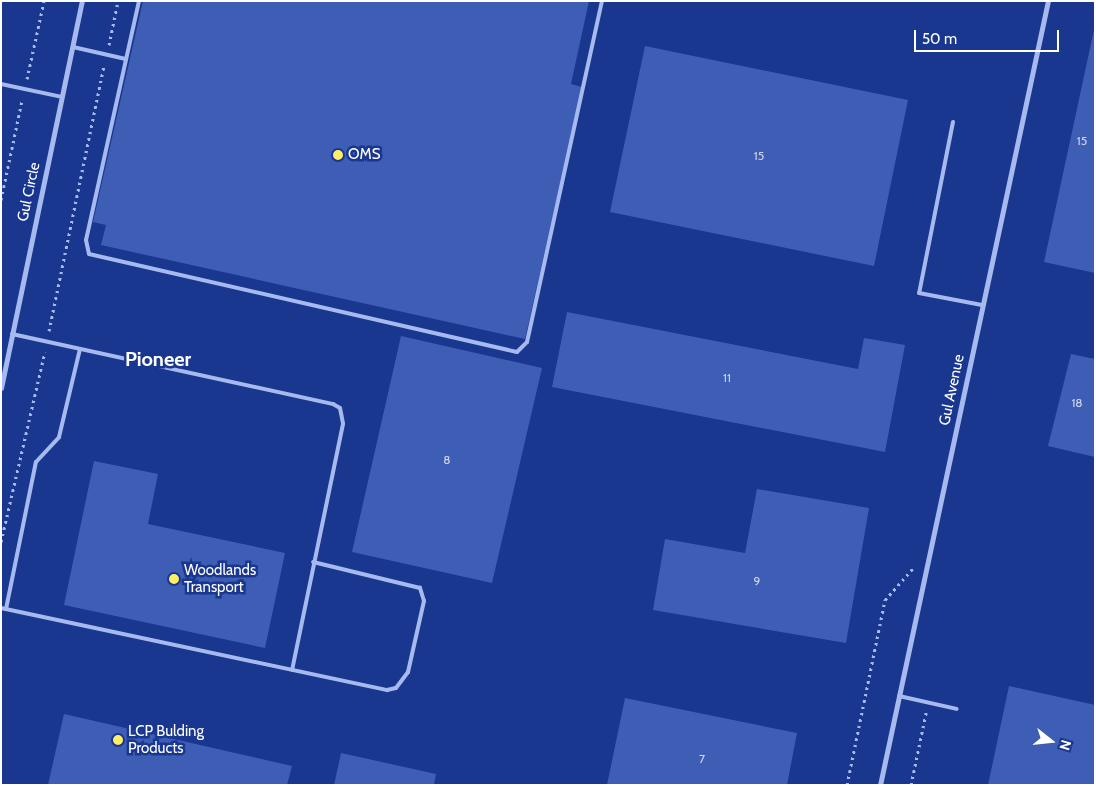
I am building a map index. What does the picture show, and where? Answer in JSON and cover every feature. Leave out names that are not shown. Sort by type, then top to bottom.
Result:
[{"type":"street","name":"Gul Circle","points":[[1,388],[82,1]]},
{"type":"street","name":"Gul Avenue","points":[[880,785],[1048,1]]},
{"type":"lane","points":[[139,1],[86,240],[89,254],[517,352],[527,342],[602,1]]},
{"type":"lane","points":[[73,47],[126,59]]},
{"type":"lane","points":[[1,84],[62,97]]},
{"type":"lane","points":[[953,122],[919,293],[982,305]]},
{"type":"lane","points":[[12,334],[333,404],[340,408],[343,424],[292,670]]},
{"type":"lane","points":[[80,349],[59,437],[36,462],[4,609],[387,690],[396,688],[408,672],[424,601],[420,588],[412,583],[313,562]]},
{"type":"lane","points":[[899,696],[957,709]]},
{"type":"path","points":[[1,542],[47,342],[118,1]]},
{"type":"path","points":[[847,785],[885,600],[932,547]]},
{"type":"path","points":[[911,785],[928,703]]},
{"type":"building","name":"OMS","points":[[143,1],[589,1],[571,84],[582,87],[525,339],[101,245],[106,225],[93,222]]},
{"type":"building","points":[[1095,25],[1095,273],[1044,262]]},
{"type":"building","points":[[645,46],[908,100],[874,266],[610,212]]},
{"type":"building","points":[[567,312],[858,369],[864,338],[905,345],[885,452],[552,387]]},
{"type":"building","points":[[401,336],[542,368],[492,583],[352,552]]},
{"type":"building","points":[[1071,354],[1095,359],[1095,457],[1048,446]]},
{"type":"building","name":"Woodlands Transport","points":[[94,461],[158,474],[148,524],[285,553],[265,648],[64,605]]},
{"type":"building","points":[[757,489],[869,508],[846,643],[653,610],[665,539],[745,553]]},
{"type":"building","points":[[1009,686],[1095,705],[1095,785],[988,785]]},
{"type":"building","points":[[625,698],[797,733],[787,785],[607,785]]},
{"type":"building","name":"LCP Bulding Products","points":[[64,714],[292,766],[287,785],[48,785]]},
{"type":"building","points":[[341,753],[436,774],[434,785],[334,785]]},
{"type":"place","name":"OMS","points":[[338,155]]},
{"type":"place","name":"Woodlands Transport","points":[[174,579]]},
{"type":"place","name":"LCP Bulding Products","points":[[118,740]]},
{"type":"district","name":"Pioneer","points":[[158,359]]}]
